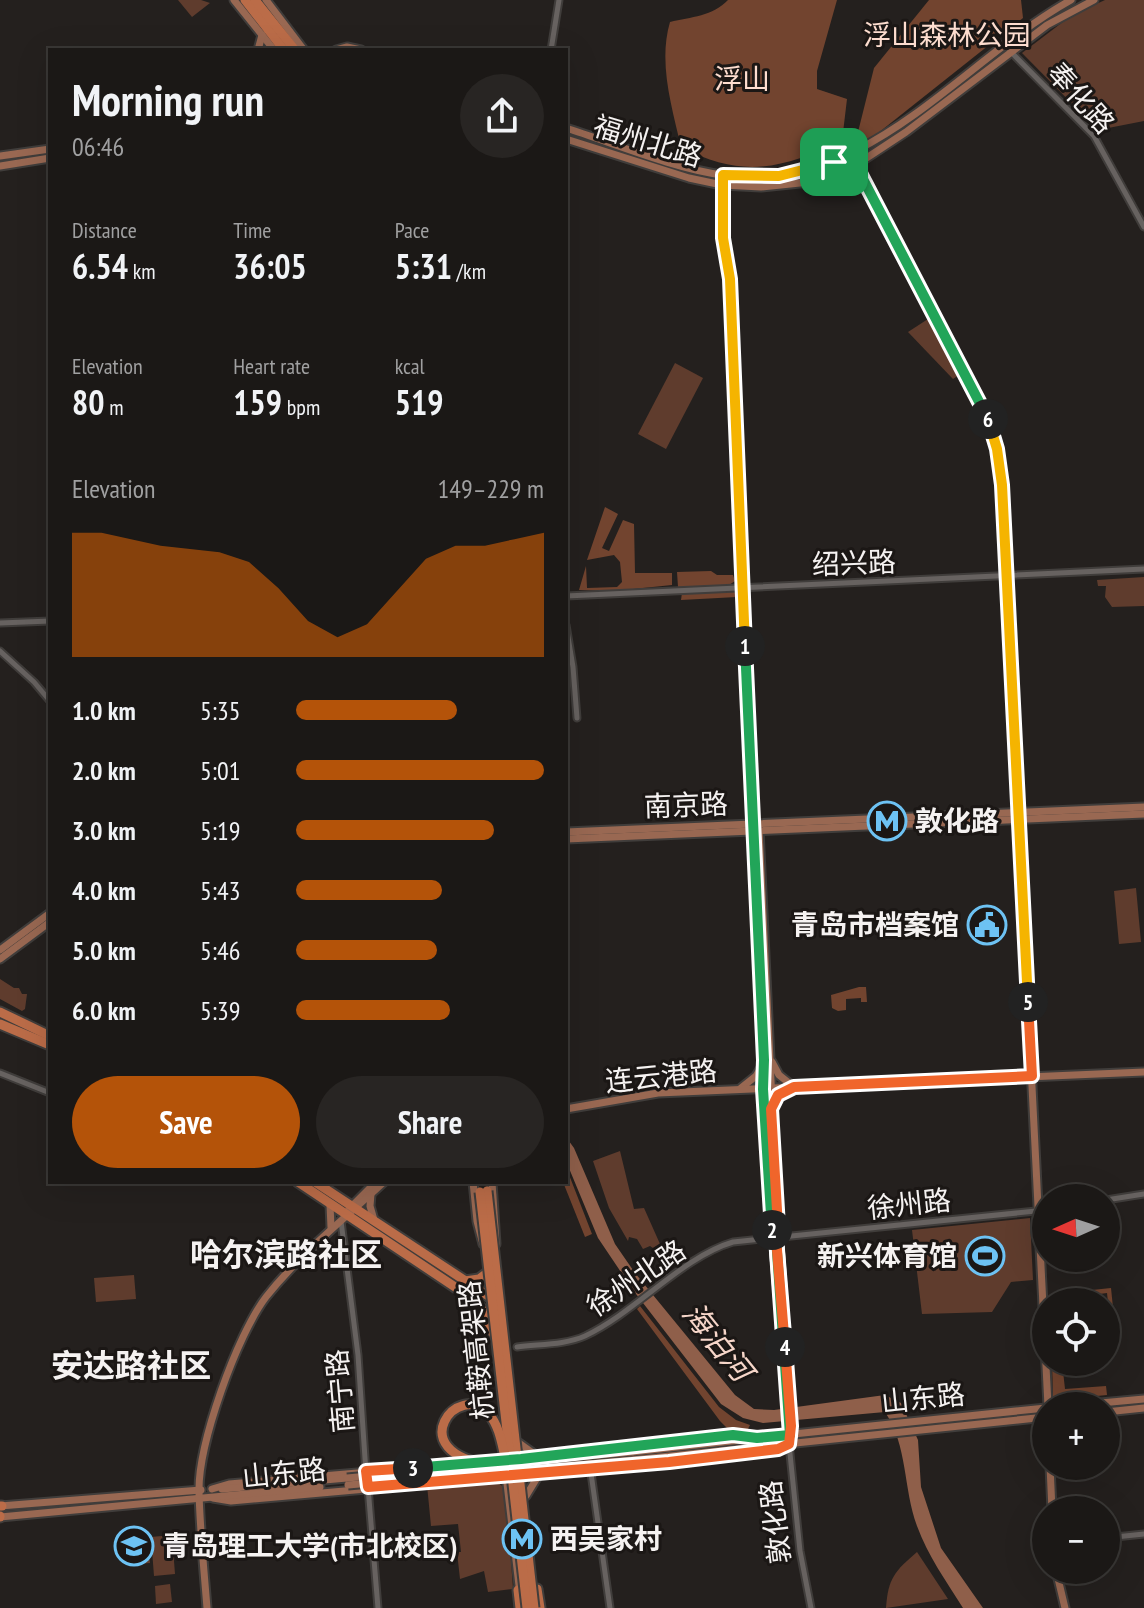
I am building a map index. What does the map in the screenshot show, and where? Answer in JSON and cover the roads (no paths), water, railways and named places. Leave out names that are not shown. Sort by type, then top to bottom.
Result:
[{"type":"highway","points":[[245,0],[258,4],[293,48]]},
{"type":"highway","points":[[258,4],[283,48]]},
{"type":"highway","points":[[0,1012],[48,1035]]},
{"type":"highway","points":[[0,1024],[48,1044]]},
{"type":"highway","points":[[301,1184],[330,1205],[375,1222],[491,1308],[503,1305]]},
{"type":"highway","points":[[317,1184],[348,1212],[460,1284],[503,1305]]},
{"type":"highway","name":"杭鞍高架路","points":[[483,1184],[523,1608]]},
{"type":"highway","name":"杭鞍高架路","points":[[483,1184],[537,1608]]},
{"type":"highway","points":[[460,1284],[479,1279],[487,1273]]},
{"type":"highway","points":[[460,1284],[481,1308],[493,1333]]},
{"type":"highway","points":[[490,1465],[469,1462],[448,1450],[442,1438],[442,1427],[454,1409],[468,1404],[480,1407],[489,1414],[499,1436],[511,1487]]},
{"type":"highway","points":[[537,1589],[537,1608]]},
{"type":"highway","points":[[518,1590],[523,1608]]},
{"type":"main road","points":[[234,0],[272,48]]},
{"type":"main road","name":"福州北路","points":[[568,129],[723,175],[779,176],[799,172],[851,156],[900,126],[1071,0]]},
{"type":"main road","name":"福州北路","points":[[568,140],[689,178],[722,185],[779,186],[800,183],[854,165],[906,132],[1007,48],[1094,0]]},
{"type":"main road","points":[[258,4],[302,48]]},
{"type":"main road","points":[[259,48],[262,35]]},
{"type":"main road","points":[[0,156],[48,149]]},
{"type":"main road","points":[[851,156],[986,415],[1001,467],[1040,1184]]},
{"type":"main road","points":[[0,166],[48,158]]},
{"type":"main road","name":"敦化路","points":[[723,175],[723,238],[730,279],[742,587],[768,1060],[771,1228],[776,1238],[790,1435]]},
{"type":"main road","name":"南京路","points":[[568,839],[1144,807]]},
{"type":"main road","name":"南京路","points":[[1019,816],[1144,814]]},
{"type":"main road","name":"南京路","points":[[568,832],[755,828]]},
{"type":"main road","points":[[0,950],[48,914]]},
{"type":"main road","points":[[0,959],[48,923]]},
{"type":"main road","points":[[768,1060],[779,1075],[794,1087],[778,1095],[768,1109],[750,1092],[736,1090],[756,1076],[768,1060]]},
{"type":"main road","name":"连云港路","points":[[568,1109],[658,1093],[1144,1072]]},
{"type":"main road","points":[[348,1212],[374,1184]]},
{"type":"main road","points":[[207,1608],[211,1598],[203,1576],[199,1495],[209,1430],[228,1368],[264,1300],[331,1227],[382,1184]]},
{"type":"main road","points":[[483,1184],[496,1241],[537,1589]]},
{"type":"main road","points":[[483,1184],[477,1221],[490,1297],[506,1461],[502,1477],[511,1487],[518,1590]]},
{"type":"main road","points":[[371,1194],[370,1206],[375,1222]]},
{"type":"main road","points":[[330,1205],[331,1227]]},
{"type":"main road","points":[[1044,1272],[1047,1392]]},
{"type":"main road","points":[[1120,1401],[1144,1399]]},
{"type":"main road","points":[[1120,1411],[1144,1408]]},
{"type":"main road","name":"山东路","points":[[347,1481],[490,1465],[632,1456],[757,1438],[1032,1409]]},
{"type":"main road","name":"山东路","points":[[0,1509],[212,1494],[776,1443],[790,1435],[894,1432],[1032,1418]]},
{"type":"main road","name":"山东路","points":[[212,1494],[229,1484],[506,1461],[733,1435],[757,1438]]},
{"type":"main road","name":"山东路","points":[[212,1494],[231,1501],[713,1457],[778,1449],[790,1435]]},
{"type":"main road","points":[[519,1443],[539,1457]]},
{"type":"main road","points":[[526,1496],[540,1473]]},
{"type":"main road","points":[[1059,1584],[1065,1608]]},
{"type":"street","points":[[551,48],[559,0]]},
{"type":"street","name":"奉化路","points":[[1007,48],[1094,136],[1144,227]]},
{"type":"street","name":"绍兴路","points":[[568,596],[1144,569]]},
{"type":"street","points":[[0,623],[48,621]]},
{"type":"street","points":[[568,637],[577,718]]},
{"type":"street","points":[[0,651],[48,699]]},
{"type":"street","points":[[0,1073],[48,1092]]},
{"type":"street","points":[[1120,1198],[1144,1194]]},
{"type":"street","name":"南宁路","points":[[348,1212],[378,1608]]},
{"type":"street","name":"徐州路","points":[[776,1238],[1032,1212]]},
{"type":"street","name":"徐州北路","points":[[517,1347],[568,1341],[586,1335],[720,1246],[776,1238]]},
{"type":"street","name":"敦化路","points":[[790,1435],[800,1551],[811,1608]]},
{"type":"street","points":[[582,1451],[592,1468],[610,1608]]},
{"type":"street","points":[[1120,1537],[1144,1534]]},
{"type":"place","name":"敦化路","points":[[887,821]]},
{"type":"place","name":"青岛市档案馆","points":[[987,925]]},
{"type":"place","name":"新兴体育馆","points":[[985,1256]]},
{"type":"place","name":"西吴家村","points":[[522,1539]]},
{"type":"place","name":"青岛理工大学(市北校区)","points":[[134,1546]]},
{"type":"district","name":"哈尔滨路社区","points":[[286,1255]]},
{"type":"district","name":"安达路社区","points":[[131,1366]]},
{"type":"park label","name":"浮山森林公园","points":[[947,35]]},
{"type":"park label","name":"浮山","points":[[742,79]]},
{"type":"water label","name":"海泊河","points":[[717,1342]]}]
